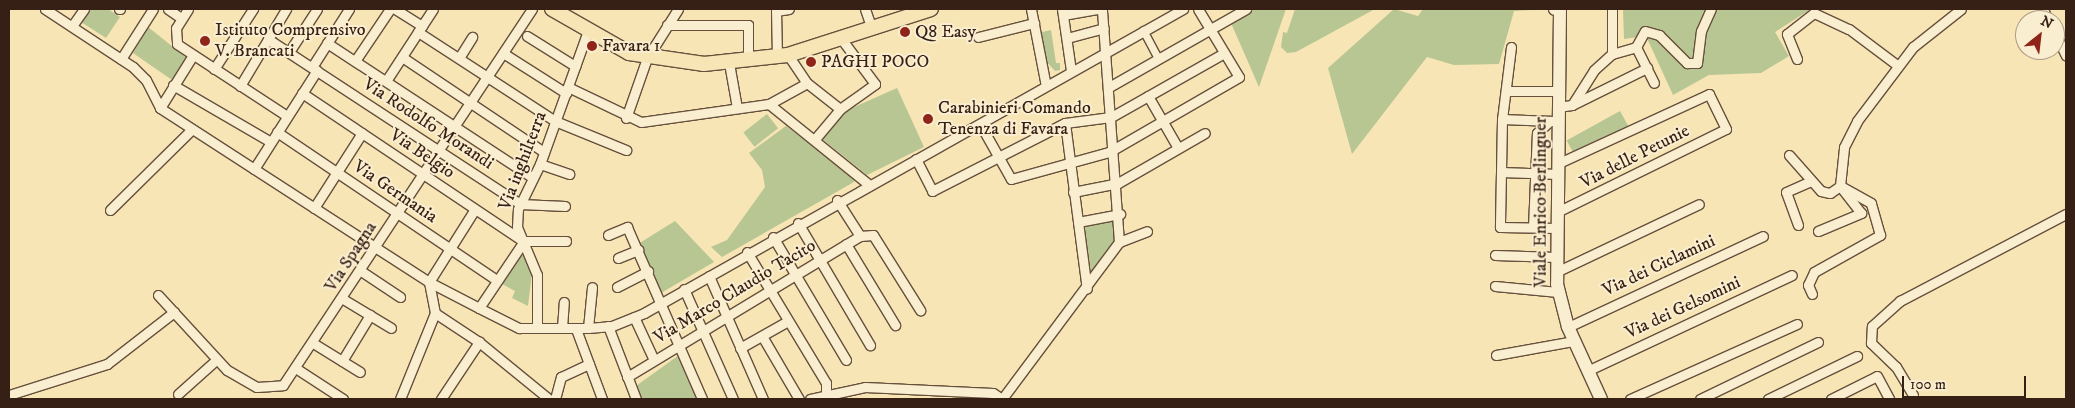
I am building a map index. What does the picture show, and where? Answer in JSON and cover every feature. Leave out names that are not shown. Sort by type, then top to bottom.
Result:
[{"type":"main road","points":[[552,9],[588,31],[647,58],[729,63],[782,56],[871,26],[931,9]]},
{"type":"main road","name":"Viale Enrico Berlinguer","points":[[1555,9],[1558,27],[1558,107],[1554,121],[1558,169],[1556,256],[1558,292],[1568,326],[1597,398]]},
{"type":"street","points":[[45,9],[121,59],[146,80],[160,108],[429,282],[516,327],[576,329],[608,326],[634,317],[867,183],[980,124],[1106,50],[1183,9]]},
{"type":"street","points":[[72,26],[84,9]]},
{"type":"street","points":[[121,59],[153,9]]},
{"type":"street","points":[[168,9],[181,18]]},
{"type":"street","points":[[188,9],[181,18],[175,38],[192,55],[287,116]]},
{"type":"street","points":[[214,69],[253,9]]},
{"type":"street","points":[[240,86],[286,9]]},
{"type":"street","points":[[289,52],[317,9]]},
{"type":"street","points":[[254,169],[302,93],[314,68],[349,9]]},
{"type":"street","points":[[355,61],[390,9]]},
{"type":"street","points":[[395,9],[487,78],[555,121],[626,150]]},
{"type":"street","points":[[386,81],[433,9]]},
{"type":"street","name":"Via Spagna","points":[[158,295],[216,360],[257,387],[283,385],[297,369],[532,9]]},
{"type":"street","points":[[626,118],[647,58],[678,9]]},
{"type":"street","points":[[790,9],[776,11],[782,56],[807,83],[840,109]]},
{"type":"street","points":[[865,9],[871,26]]},
{"type":"street","points":[[1031,9],[1046,86]]},
{"type":"street","points":[[1071,71],[1063,12],[1098,9]]},
{"type":"street","points":[[810,399],[826,393],[837,395],[865,387],[993,392],[1002,399],[1087,289],[1119,242],[1118,183],[1113,149],[1102,9]]},
{"type":"street","points":[[980,124],[997,158],[1011,179],[1068,160],[1113,149],[1239,77],[1198,9]]},
{"type":"street","points":[[1109,87],[1246,9]]},
{"type":"street","points":[[1612,9],[1612,54]]},
{"type":"street","points":[[1572,105],[1591,73],[1612,54],[1636,47],[1642,34],[1652,31],[1687,62],[1697,63],[1701,31],[1711,9]]},
{"type":"street","points":[[1818,231],[1861,214],[1840,186],[1850,134],[1898,66],[1925,34],[1961,9]]},
{"type":"street","points":[[1797,59],[1787,34],[1813,11],[1849,29],[1898,66]]},
{"type":"street","points":[[978,37],[1034,22]]},
{"type":"street","points":[[667,25],[748,25],[748,61]]},
{"type":"street","points":[[1066,38],[1104,28]]},
{"type":"street","points":[[1143,30],[1158,58]]},
{"type":"street","name":"Via inghilterra","points":[[537,327],[537,275],[516,220],[520,204],[540,164],[588,31]]},
{"type":"street","points":[[527,36],[575,66]]},
{"type":"street","points":[[459,58],[472,37]]},
{"type":"street","points":[[815,139],[840,109],[875,84],[840,37]]},
{"type":"street","name":"Via Rodolfo Morandi","points":[[268,39],[520,204]]},
{"type":"street","points":[[328,43],[533,178]]},
{"type":"street","points":[[1511,47],[1502,119],[1500,227],[1557,228]]},
{"type":"street","points":[[1636,47],[1654,83]]},
{"type":"street","points":[[503,53],[567,90],[626,118],[641,122],[769,104],[807,83]]},
{"type":"street","points":[[916,159],[932,190],[1065,124],[1111,117],[1224,53]]},
{"type":"street","points":[[160,108],[192,55]]},
{"type":"street","points":[[402,57],[544,152]]},
{"type":"street","points":[[729,63],[737,108]]},
{"type":"street","points":[[1558,107],[1572,105],[1647,68]]},
{"type":"street","points":[[173,85],[270,142]]},
{"type":"street","points":[[1506,91],[1558,91]]},
{"type":"street","name":"Via Belgio","points":[[302,93],[524,241]]},
{"type":"street","name":"Via delle Petunie","points":[[1557,212],[1726,130],[1709,94],[1558,169]]},
{"type":"street","points":[[1148,96],[1178,148]]},
{"type":"street","points":[[769,104],[815,139],[867,183]]},
{"type":"street","points":[[1502,119],[1554,121]]},
{"type":"street","points":[[1533,227],[1536,133],[1554,121]]},
{"type":"street","points":[[1065,124],[1068,160],[1087,289]]},
{"type":"street","points":[[110,210],[192,129]]},
{"type":"street","name":"Via Germania","points":[[277,132],[495,279]]},
{"type":"street","points":[[314,208],[362,133]]},
{"type":"street","points":[[1073,192],[1118,183],[1204,133]]},
{"type":"street","points":[[1789,155],[1811,182],[1826,193],[1840,186]]},
{"type":"street","points":[[540,164],[569,174]]},
{"type":"street","points":[[1501,172],[1536,173],[1558,169]]},
{"type":"street","points":[[1798,225],[1786,192],[1811,182]]},
{"type":"street","points":[[1812,294],[1808,285],[1814,272],[1880,235],[1871,203],[1840,186]]},
{"type":"street","points":[[837,200],[860,236],[873,235],[920,310]]},
{"type":"street","points":[[520,204],[566,206]]},
{"type":"street","points":[[1556,272],[1699,204]]},
{"type":"street","points":[[400,399],[435,313],[429,282],[475,209]]},
{"type":"street","points":[[1078,222],[1120,214]]},
{"type":"street","points":[[1913,395],[1896,368],[1871,343],[1872,326],[1900,301],[2066,214]]},
{"type":"street","points":[[798,223],[870,345]]},
{"type":"street","points":[[608,234],[627,227],[680,343],[702,399]]},
{"type":"street","points":[[1119,242],[1147,231]]},
{"type":"street","name":"Via Marco Claudio Tacito","points":[[628,377],[680,343],[860,236]]},
{"type":"street","name":"Via dei Ciclamini","points":[[1568,326],[1764,236]]},
{"type":"street","points":[[773,238],[846,360]]},
{"type":"street","points":[[479,308],[495,279],[524,241],[566,242]]},
{"type":"street","points":[[846,244],[896,325]]},
{"type":"street","points":[[618,258],[638,250]]},
{"type":"street","points":[[747,252],[826,383],[826,393]]},
{"type":"street","points":[[1495,254],[1556,256]]},
{"type":"street","points":[[361,271],[400,297]]},
{"type":"street","points":[[617,287],[648,271]]},
{"type":"street","name":"Via dei Gelsomini","points":[[1587,371],[1792,275]]},
{"type":"street","points":[[708,276],[763,399]]},
{"type":"street","points":[[1495,286],[1558,292]]},
{"type":"street","points":[[588,328],[592,287]]},
{"type":"street","points":[[684,289],[733,399]]},
{"type":"street","points":[[343,298],[391,328]]},
{"type":"street","points":[[562,328],[564,302]]},
{"type":"street","points":[[9,395],[107,364],[174,312]]},
{"type":"street","points":[[435,313],[479,342],[549,399]]},
{"type":"street","points":[[342,361],[370,315]]},
{"type":"street","points":[[634,317],[654,360]]},
{"type":"street","points":[[740,348],[788,321]]},
{"type":"street","points":[[1630,399],[1797,324]]},
{"type":"street","points":[[608,326],[636,399]]},
{"type":"street","points":[[576,329],[602,399]]},
{"type":"street","points":[[762,336],[799,399]]},
{"type":"street","points":[[1496,355],[1574,341]]},
{"type":"street","points":[[441,399],[479,342]]},
{"type":"street","points":[[1700,399],[1818,342]]},
{"type":"street","points":[[314,343],[360,372]]},
{"type":"street","points":[[1768,399],[1857,356]]},
{"type":"street","points":[[178,394],[216,360]]},
{"type":"street","points":[[555,399],[561,378],[589,364]]},
{"type":"street","points":[[297,369],[343,399]]},
{"type":"street","points":[[1831,399],[1877,376],[1889,399]]},
{"type":"green space","points":[[89,9],[108,9],[120,17],[106,38],[81,22]]},
{"type":"green space","points":[[1255,9],[1286,9],[1259,87],[1231,23]]},
{"type":"green space","points":[[1295,9],[1375,9],[1296,52],[1287,53],[1281,47],[1283,32],[1287,33]]},
{"type":"green space","points":[[1394,9],[1418,16],[1423,9],[1546,9],[1514,11],[1499,64],[1454,65],[1427,57],[1352,154],[1328,68]]},
{"type":"green space","points":[[1623,9],[1706,9],[1703,17],[1720,9],[1811,9],[1775,32],[1789,56],[1761,73],[1709,75],[1673,95],[1646,36],[1624,39]]},
{"type":"green space","points":[[148,27],[188,59],[172,80],[133,53]]},
{"type":"green space","points":[[1051,30],[1056,63],[1060,63],[1060,70],[1055,71],[1044,59],[1038,33]]},
{"type":"green space","points":[[897,88],[924,147],[867,175],[821,138],[843,112]]},
{"type":"green space","points":[[1620,111],[1629,127],[1575,156],[1567,141]]},
{"type":"green space","points":[[767,114],[778,128],[754,147],[743,132]]},
{"type":"green space","points":[[786,126],[854,177],[854,182],[722,257],[711,247],[727,240],[765,187],[762,170],[749,153]]},
{"type":"green space","points":[[1118,220],[1117,237],[1092,278],[1084,225]]},
{"type":"green space","points":[[675,221],[714,262],[661,293],[638,244]]},
{"type":"green space","points":[[522,251],[532,273],[528,306],[512,298],[515,291],[500,283]]},
{"type":"green space","points":[[679,355],[697,399],[640,399],[636,386]]},
{"type":"place","name":"Q8 Easy","points":[[905,32]]},
{"type":"place","name":"Istituto Comprensivo V. Brancati","points":[[205,41]]},
{"type":"place","name":"Favara 1","points":[[592,46]]},
{"type":"place","name":"PAGHI POCO","points":[[811,62]]},
{"type":"place","name":"Carabinieri Comando Tenenza di Favara","points":[[928,119]]}]
